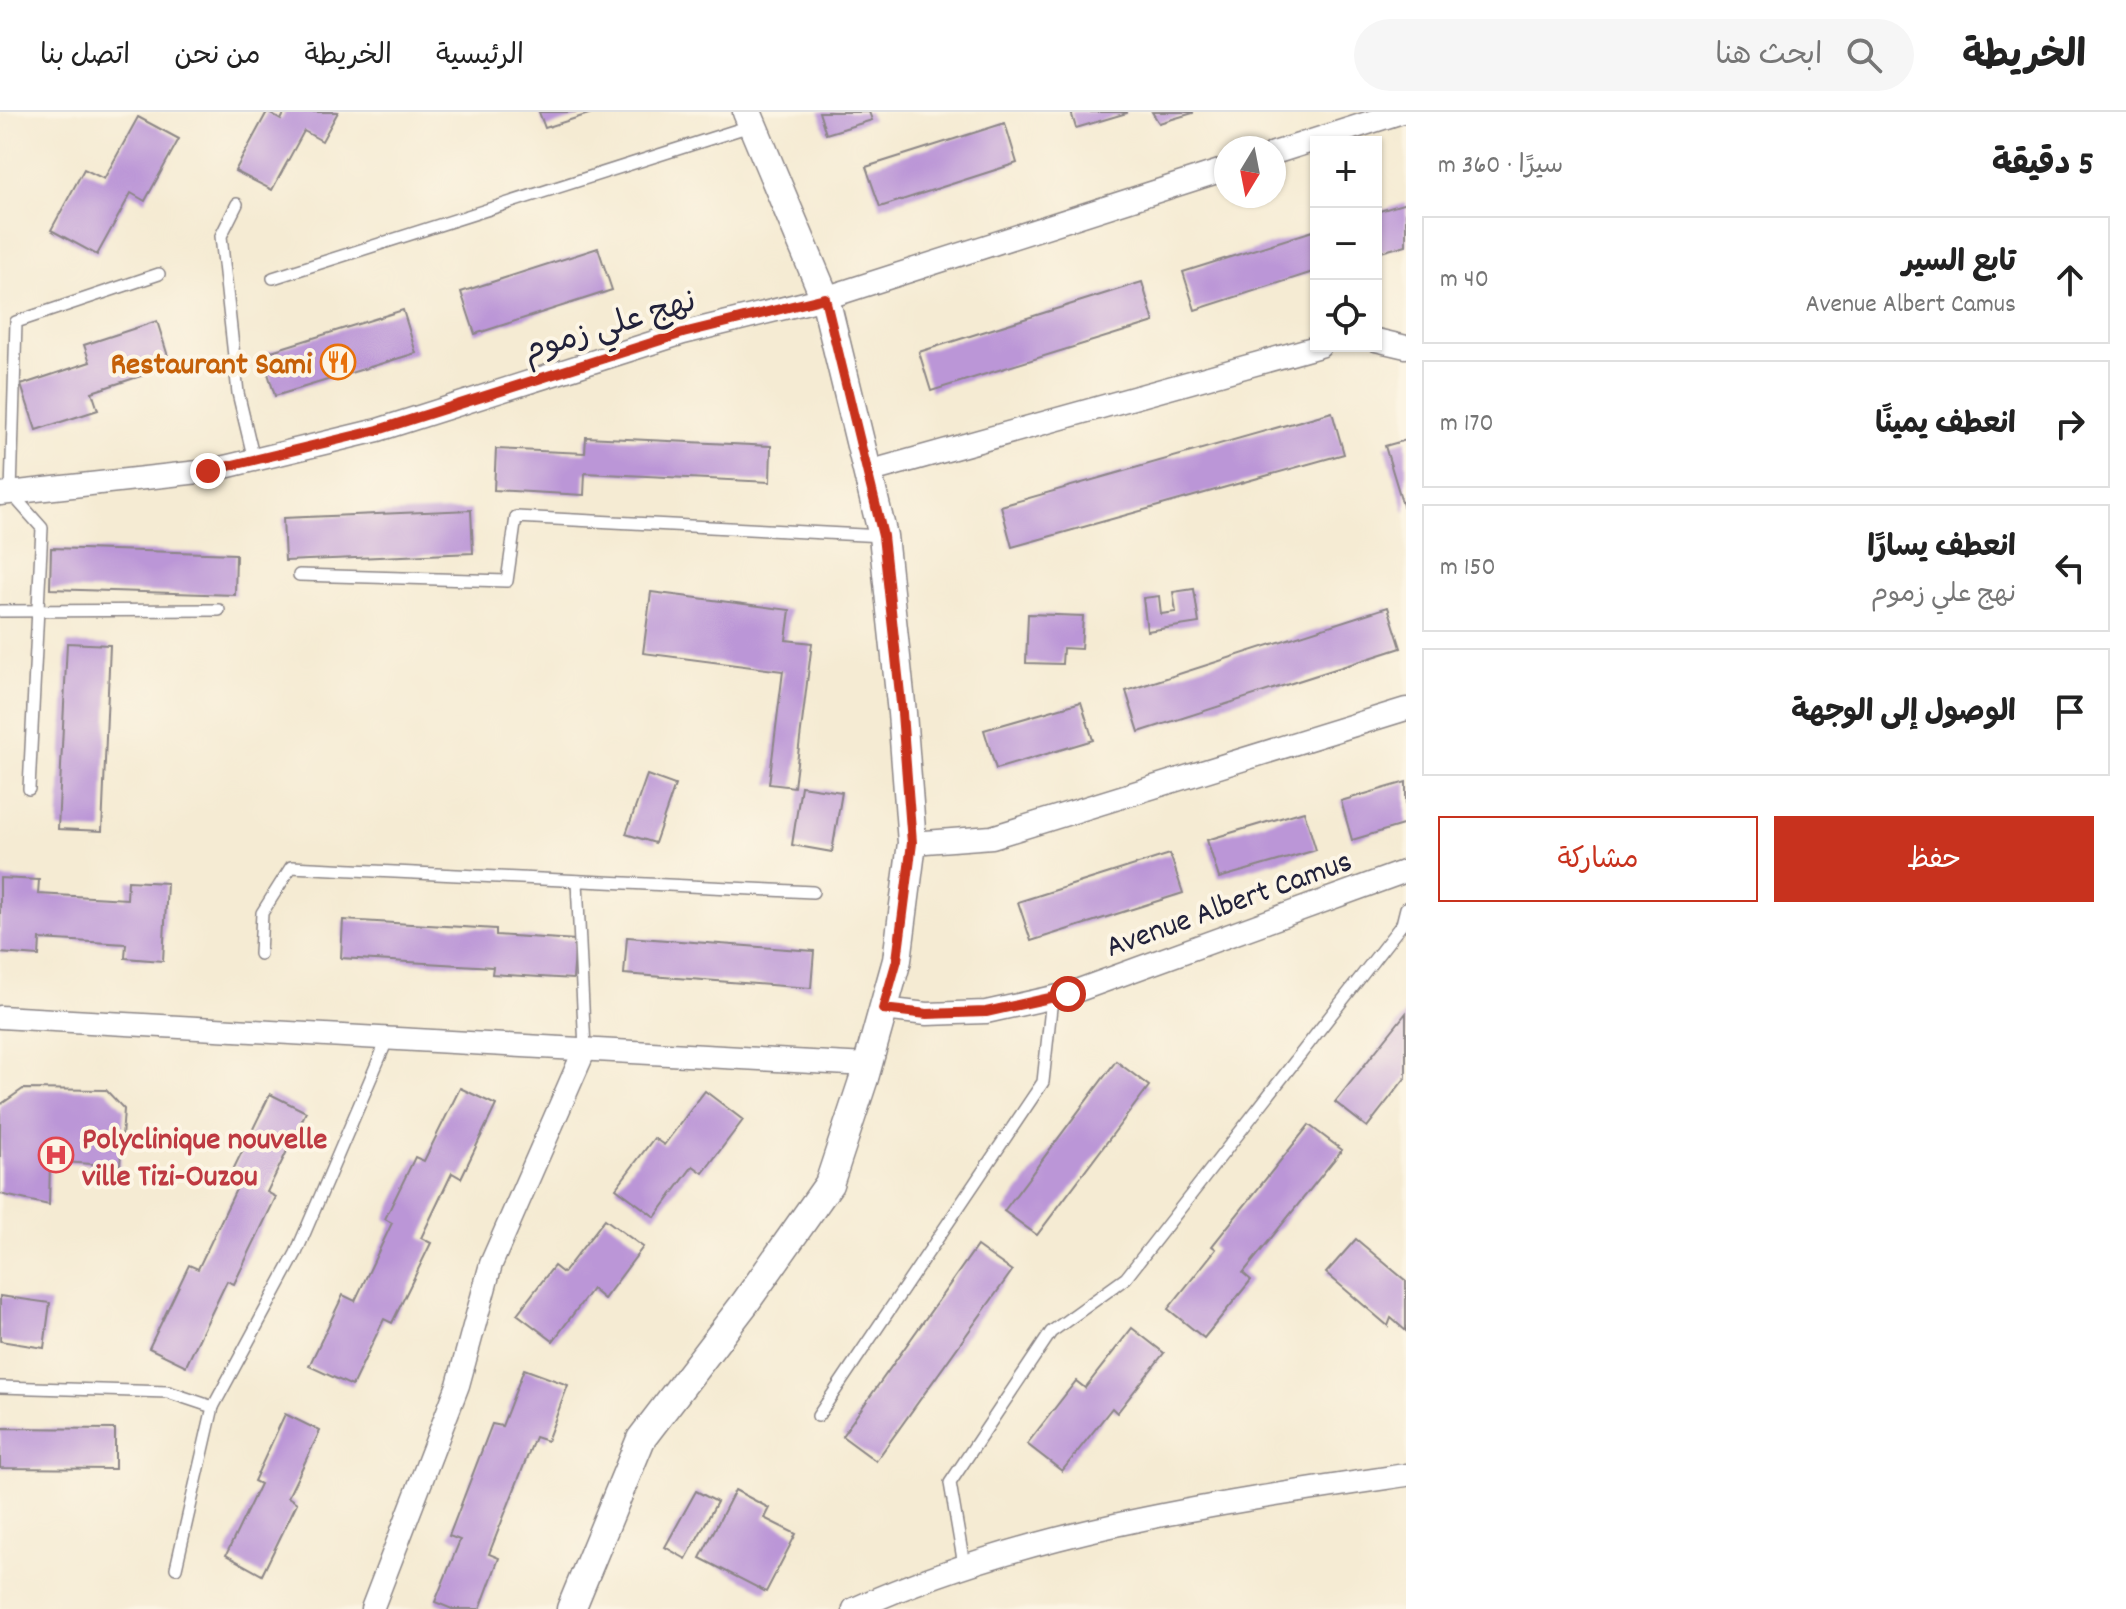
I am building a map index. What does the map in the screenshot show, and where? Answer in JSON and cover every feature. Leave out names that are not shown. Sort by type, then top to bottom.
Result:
[{"type":"street","points":[[1286,149],[1402,112]]},
{"type":"street","points":[[571,1609],[641,1439],[745,1303],[829,1184],[897,960],[912,843],[883,536],[825,298],[750,119]]},
{"type":"street","name":"نهج علي زموم","points":[[6,493],[208,471],[378,430],[683,333],[825,298],[1214,173]]},
{"type":"street","points":[[1382,341],[1406,347]]},
{"type":"street","points":[[868,472],[1310,349]]},
{"type":"street","points":[[912,843],[992,837],[1406,709]]},
{"type":"street","name":"Avenue Albert Camus","points":[[883,1009],[927,1014],[986,1012],[1052,998],[1406,871]]},
{"type":"street","points":[[0,1017],[867,1065]]},
{"type":"street","points":[[372,1609],[458,1385],[491,1264],[585,1049]]},
{"type":"street","points":[[854,1609],[964,1565],[1073,1533],[1271,1495],[1406,1475]]},
{"type":"lane","points":[[273,278],[750,119]]},
{"type":"lane","points":[[237,204],[221,236],[229,287],[238,393],[254,460]]},
{"type":"lane","points":[[29,789],[42,528],[6,493],[16,322],[159,274]]},
{"type":"lane","points":[[299,575],[507,581],[516,517],[883,536]]},
{"type":"lane","points":[[0,611],[219,610]]},
{"type":"lane","points":[[260,954],[262,913],[291,867],[813,892]]},
{"type":"lane","points":[[577,881],[585,1049]]},
{"type":"lane","points":[[964,1565],[950,1483],[1034,1357],[1051,1332],[1126,1278],[1402,924],[1406,908]]},
{"type":"lane","points":[[818,1416],[1043,1082],[1052,998]]},
{"type":"lane","points":[[176,1568],[213,1407],[296,1253],[388,1038]]},
{"type":"lane","points":[[0,1387],[168,1392],[213,1407]]},
{"type":"building","points":[[267,112],[281,120],[285,112],[338,112],[322,141],[304,131],[272,190],[235,171]]},
{"type":"building","points":[[539,112],[592,112],[592,113],[545,128]]},
{"type":"building","points":[[819,112],[869,112],[872,120],[826,134]]},
{"type":"building","points":[[1071,112],[1127,112],[1127,113],[1076,128]]},
{"type":"building","points":[[1152,112],[1193,112],[1193,113],[1159,123]]},
{"type":"building","points":[[138,117],[179,139],[145,201],[131,193],[97,255],[51,230],[84,169],[104,179]]},
{"type":"building","points":[[1005,123],[1017,163],[880,207],[866,167]]},
{"type":"building","points":[[1406,203],[1406,245],[1382,252],[1382,210]]},
{"type":"building","points":[[1310,232],[1310,273],[1195,310],[1183,272]]},
{"type":"building","points":[[598,248],[612,290],[475,334],[461,292]]},
{"type":"building","points":[[1142,282],[1154,322],[931,391],[919,352]]},
{"type":"building","points":[[403,310],[416,353],[275,396],[262,354]]},
{"type":"building","points":[[157,321],[171,366],[92,392],[98,410],[36,430],[21,385],[90,362],[84,345]]},
{"type":"building","points":[[1332,412],[1344,454],[1012,547],[1001,506]]},
{"type":"building","points":[[586,437],[771,446],[770,482],[585,473],[584,495],[494,490],[496,449],[585,453]]},
{"type":"building","points":[[1406,440],[1406,512],[1405,512],[1385,446]]},
{"type":"building","points":[[471,510],[473,553],[285,561],[283,518]]},
{"type":"building","points":[[51,548],[236,554],[235,595],[50,589]]},
{"type":"building","points":[[1194,589],[1199,623],[1147,631],[1143,598],[1159,596],[1161,614],[1176,612],[1173,592]]},
{"type":"building","points":[[651,592],[790,610],[786,640],[812,643],[794,787],[769,784],[783,671],[643,653]]},
{"type":"building","points":[[1388,607],[1401,648],[1139,732],[1126,691]]},
{"type":"building","points":[[1028,614],[1083,616],[1081,649],[1063,648],[1062,664],[1026,663]]},
{"type":"building","points":[[67,643],[110,645],[102,831],[58,829]]},
{"type":"building","points":[[1081,702],[1093,740],[996,769],[984,730]]},
{"type":"building","points":[[647,775],[675,785],[655,843],[626,834]]},
{"type":"building","points":[[1406,782],[1406,824],[1352,840],[1341,801]]},
{"type":"building","points":[[801,786],[842,792],[832,852],[792,845]]},
{"type":"building","points":[[1304,811],[1316,850],[1219,878],[1207,840]]},
{"type":"building","points":[[1170,854],[1183,893],[1031,941],[1018,902]]},
{"type":"building","points":[[0,878],[39,880],[38,894],[127,899],[128,881],[167,883],[163,961],[125,958],[126,944],[40,939],[39,956],[0,953]]},
{"type":"building","points":[[343,920],[496,929],[496,935],[576,940],[573,979],[492,974],[493,967],[341,958]]},
{"type":"building","points":[[627,937],[814,951],[811,988],[624,974]]},
{"type":"building","points":[[1406,1013],[1406,1077],[1367,1127],[1335,1102]]},
{"type":"building","points":[[1116,1061],[1149,1086],[1037,1235],[1004,1211]]},
{"type":"building","points":[[460,1088],[496,1105],[461,1178],[452,1173],[421,1238],[431,1243],[392,1323],[384,1319],[352,1386],[309,1366],[343,1295],[355,1301],[392,1223],[385,1219],[415,1157],[424,1161]]},
{"type":"building","points":[[23,1089],[106,1090],[124,1109],[120,1166],[50,1161],[49,1205],[0,1194],[0,1105]]},
{"type":"building","points":[[705,1091],[743,1120],[703,1173],[693,1166],[655,1217],[616,1188],[654,1138],[664,1145]]},
{"type":"building","points":[[270,1094],[306,1112],[267,1192],[276,1197],[234,1284],[227,1281],[186,1366],[149,1348],[189,1265],[198,1269],[241,1179],[231,1174]]},
{"type":"building","points":[[1309,1125],[1342,1150],[1243,1273],[1251,1280],[1204,1338],[1168,1309],[1216,1249],[1212,1246]]},
{"type":"building","points":[[605,1219],[643,1247],[604,1299],[592,1289],[553,1341],[517,1314],[554,1266],[563,1273]]},
{"type":"building","points":[[1356,1239],[1406,1281],[1406,1331],[1391,1318],[1388,1326],[1326,1273]]},
{"type":"building","points":[[977,1246],[1012,1271],[876,1461],[842,1436]]},
{"type":"building","points":[[0,1296],[50,1303],[44,1348],[0,1341]]},
{"type":"building","points":[[1132,1328],[1164,1353],[1117,1413],[1112,1408],[1062,1471],[1027,1444],[1076,1381],[1085,1388]]},
{"type":"building","points":[[524,1369],[568,1385],[547,1441],[535,1437],[489,1554],[499,1558],[480,1609],[452,1609],[435,1602],[460,1540],[449,1536],[492,1424],[502,1426]]},
{"type":"building","points":[[285,1414],[320,1431],[288,1497],[297,1503],[262,1575],[226,1555],[260,1484],[254,1481]]},
{"type":"building","points":[[0,1428],[115,1429],[115,1469],[0,1468]]},
{"type":"building","points":[[735,1490],[769,1508],[764,1518],[796,1534],[766,1592],[700,1558]]},
{"type":"building","points":[[696,1491],[717,1502],[686,1559],[665,1547]]},
{"type":"place","name":"Restaurant Sami","points":[[338,362]]},
{"type":"place","name":"Polyclinique nouvelle ville Tizi-Ouzou","points":[[56,1155]]},
{"type":"route","points":[[208,471],[378,430],[683,333],[825,298],[883,536],[902,713],[912,843],[897,960],[883,1009],[927,1014],[986,1012],[1068,994]]}]
